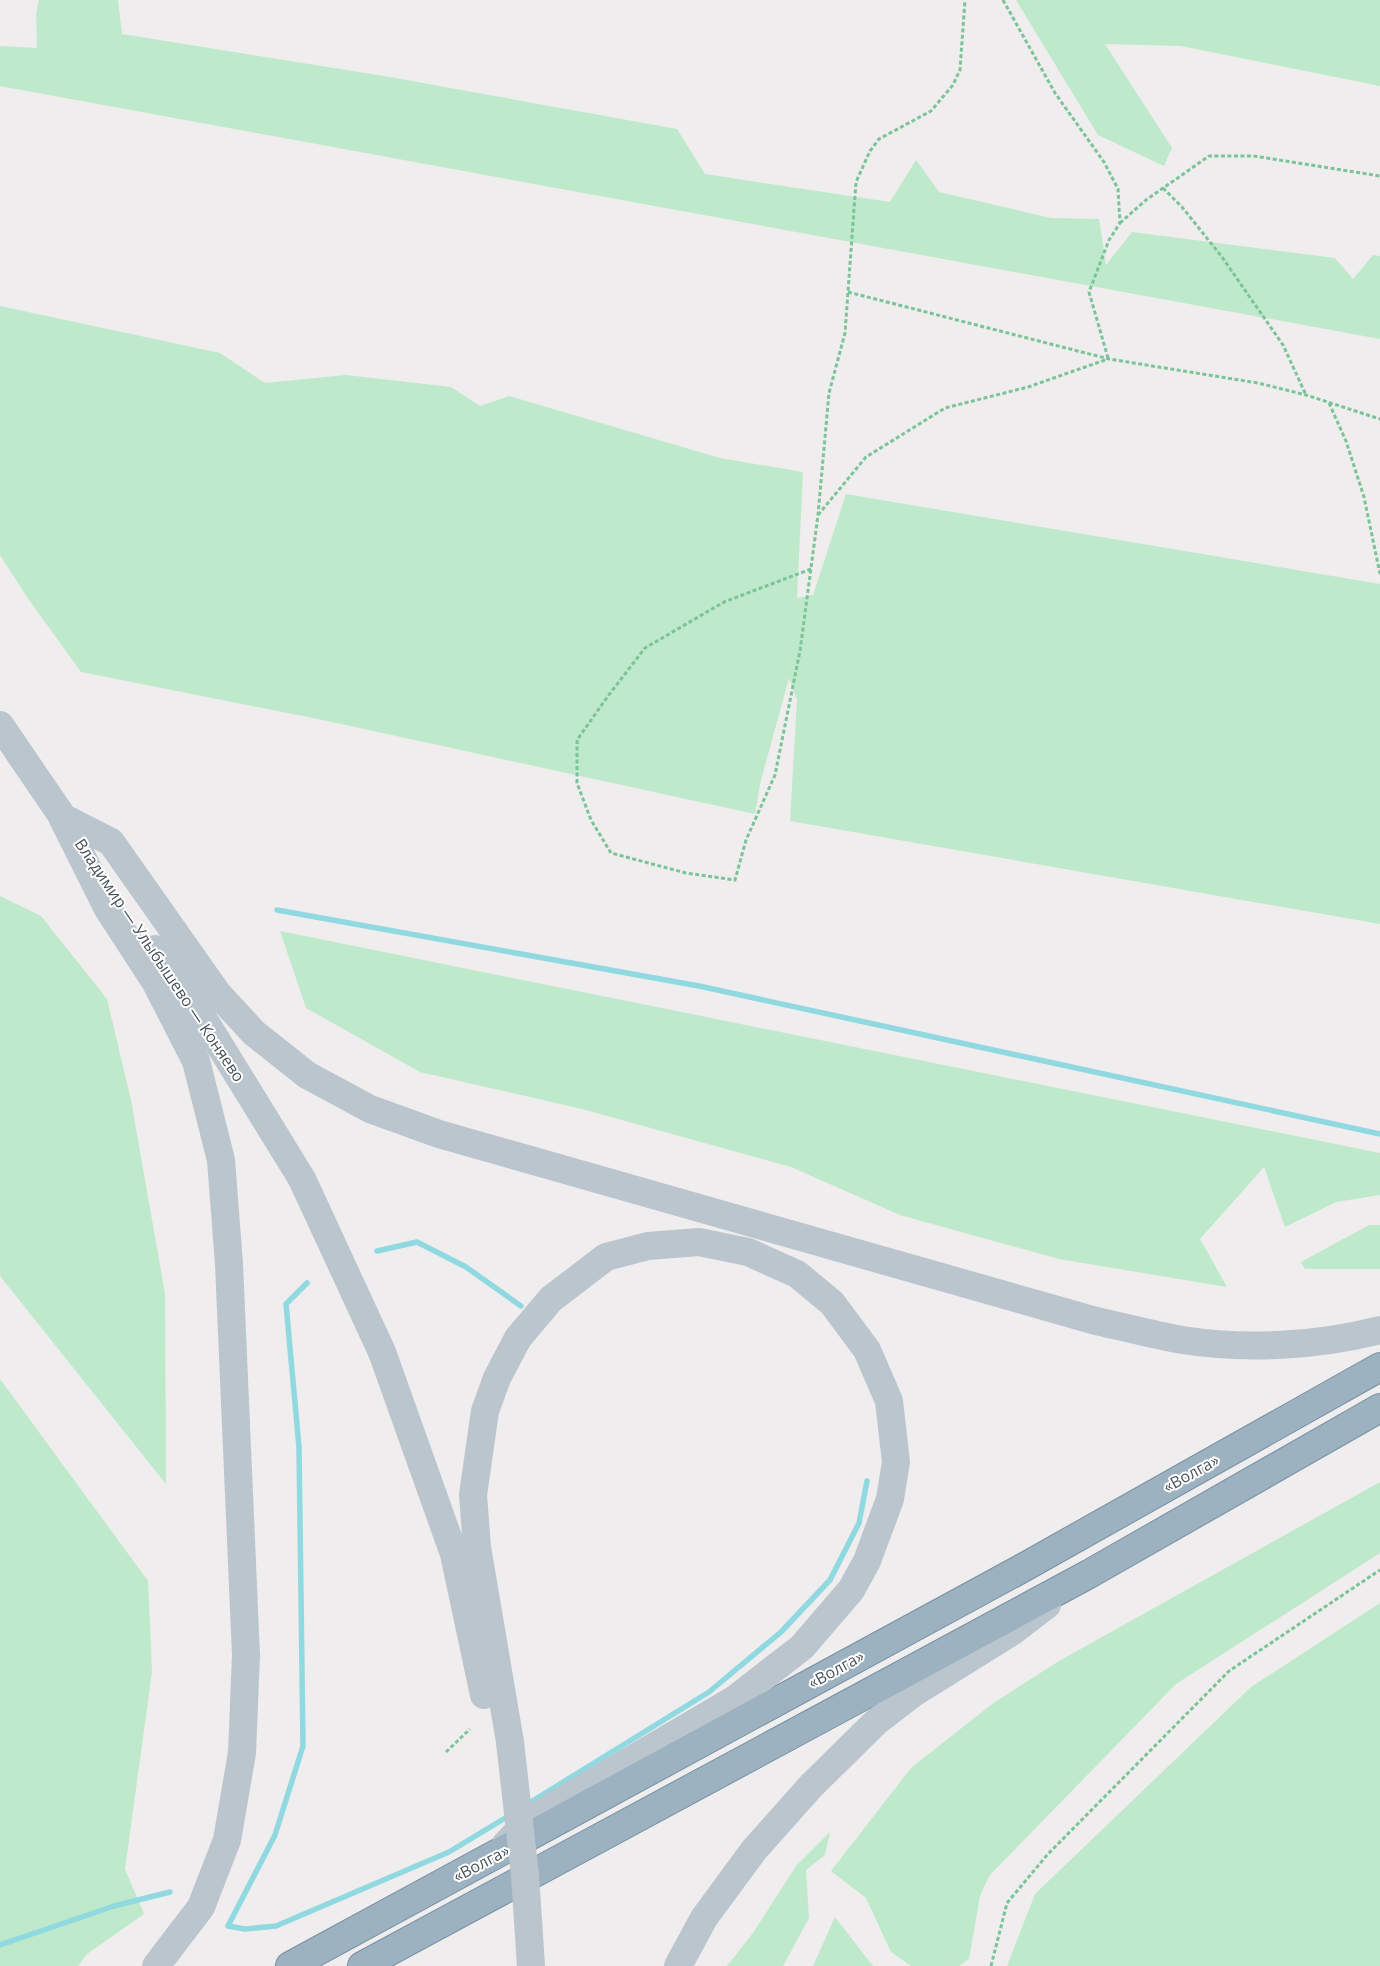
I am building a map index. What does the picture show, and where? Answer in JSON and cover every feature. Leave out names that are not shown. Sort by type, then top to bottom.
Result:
[{"type":"highway","name":"«Волга»","points":[[290,1966],[1019,1570],[1380,1367]]},
{"type":"highway","name":"«Волга»","points":[[362,1966],[1089,1574],[1380,1408]]},
{"type":"main road","name":"Владимир — Улыбышево — Коняево","points":[[2,726],[62,816],[201,1015],[306,1187],[382,1352],[454,1554],[501,1746],[513,1966]]},
{"type":"main road","points":[[62,816],[110,842],[218,994],[254,1033],[307,1075],[370,1109],[439,1134],[1001,1294],[1096,1321],[1182,1340],[1244,1345],[1295,1344],[1380,1330]]},
{"type":"main road","points":[[62,816],[108,909],[156,982],[196,1061],[221,1160],[229,1274],[246,1655],[242,1753],[227,1840],[201,1907],[156,1966]]},
{"type":"main road","points":[[495,1855],[529,1820],[735,1699],[802,1647],[851,1590],[867,1561],[890,1499],[896,1462],[889,1401],[867,1350],[832,1303],[798,1274],[748,1252],[699,1242],[648,1246],[606,1257],[551,1299],[518,1338],[496,1378],[485,1411],[473,1496],[477,1547],[501,1746],[525,1875],[531,1966]]},
{"type":"main road","points":[[678,1966],[704,1918],[754,1850],[811,1786],[876,1722],[915,1692],[1013,1631],[1089,1574]]},
{"type":"path","points":[[811,570],[724,602],[645,648],[608,696],[577,740],[577,783],[591,820],[611,853],[686,873],[735,880],[746,840],[775,775],[800,651],[811,570],[818,515],[829,393],[845,333],[856,182],[870,151],[879,140],[931,111],[953,85],[960,70],[965,0]]},
{"type":"path","points":[[1003,0],[1055,92],[1104,162],[1118,189],[1120,223]]},
{"type":"path","points":[[1109,359],[1089,292],[1109,240],[1120,223],[1163,188],[1209,156],[1254,156],[1380,176]]},
{"type":"path","points":[[1163,188],[1182,207],[1222,257],[1277,337],[1306,395]]},
{"type":"path","points":[[848,292],[1109,359],[1258,383],[1306,395],[1380,419]]},
{"type":"path","points":[[818,515],[866,457],[945,408],[1028,386],[1109,359]]},
{"type":"path","points":[[1328,403],[1346,442],[1364,497],[1380,574]]},
{"type":"path","points":[[991,1966],[1007,1903],[1048,1854],[1229,1671],[1380,1570]]},
{"type":"path","points":[[446,1752],[470,1729]]},
{"type":"green space","points":[[39,0],[118,0],[122,34],[390,77],[677,129],[705,174],[890,202],[916,160],[939,192],[1051,218],[1099,219],[1106,265],[1132,232],[1335,258],[1353,279],[1373,255],[1380,256],[1380,339],[0,86],[0,46],[37,48],[36,14]]},
{"type":"green space","points":[[1016,0],[1380,0],[1380,86],[1181,46],[1105,44],[1172,148],[1164,166],[1098,135]]},
{"type":"green space","points":[[0,306],[220,353],[265,383],[346,375],[451,387],[480,406],[509,396],[720,458],[803,472],[797,598],[813,595],[846,494],[1380,584],[1380,924],[790,821],[797,700],[789,678],[760,784],[755,814],[318,719],[81,672],[27,597],[0,555]]},
{"type":"green space","points":[[0,896],[41,916],[107,999],[131,1100],[165,1294],[166,1484],[0,1276]]},
{"type":"green space","points":[[280,931],[1380,1153],[1380,1195],[1336,1202],[1285,1227],[1264,1167],[1200,1239],[1227,1287],[1059,1259],[900,1215],[791,1167],[582,1109],[420,1072],[306,1008]]},
{"type":"green space","points":[[1369,1225],[1380,1225],[1380,1269],[1305,1269],[1301,1262]]},
{"type":"green space","points":[[0,1379],[148,1581],[152,1672],[125,1869],[144,1914],[87,1954],[78,1966],[0,1966]]},
{"type":"green space","points":[[1380,1482],[1380,1553],[1176,1684],[989,1876],[980,1896],[969,1959],[959,1966],[911,1966],[891,1952],[866,1898],[831,1871],[911,1768],[992,1704],[1059,1661]]},
{"type":"green space","points":[[1380,1603],[1380,1966],[1007,1966],[1035,1894],[1251,1687]]},
{"type":"green space","points":[[830,1832],[825,1855],[806,1870],[809,1918],[783,1966],[727,1966],[753,1933],[796,1866]]},
{"type":"green space","points":[[835,1917],[873,1966],[813,1966]]},
{"type":"waterway","points":[[277,910],[699,986],[1380,1134]]},
{"type":"waterway","points":[[377,1251],[417,1242],[466,1267],[521,1306]]},
{"type":"waterway","points":[[307,1283],[286,1304],[299,1447],[303,1746],[275,1835],[228,1926],[245,1929],[276,1926],[449,1852],[510,1815]]},
{"type":"waterway","points":[[526,1805],[709,1692],[781,1632],[830,1580],[859,1523],[867,1481]]},
{"type":"waterway","points":[[0,1945],[114,1906],[170,1892]]}]
